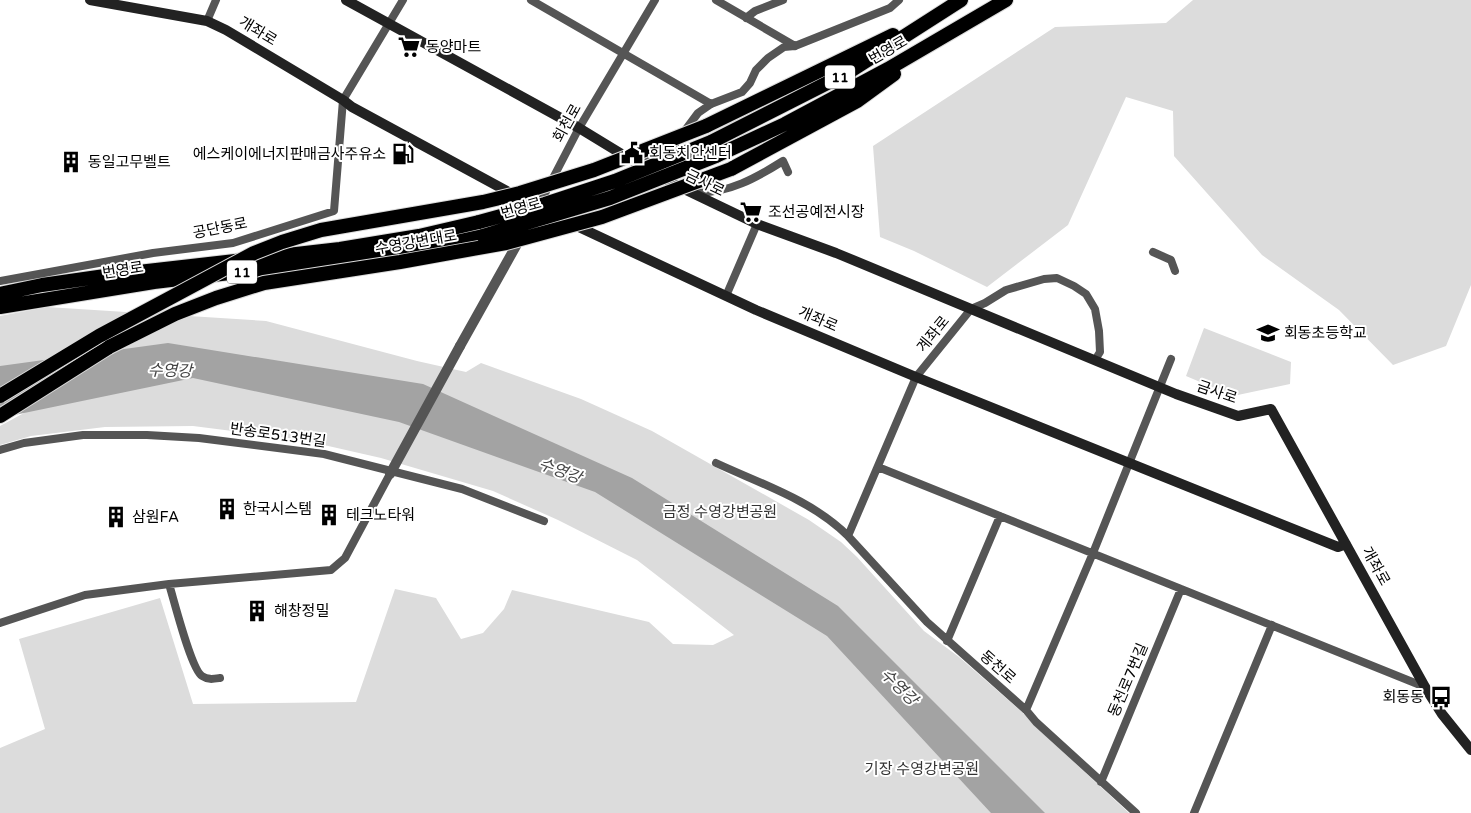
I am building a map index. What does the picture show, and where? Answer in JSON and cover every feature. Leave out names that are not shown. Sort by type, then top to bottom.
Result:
[{"type":"highway","name":"번영로","points":[[0,294],[42,285],[112,275],[340,249],[418,236],[546,204],[615,181],[711,142],[847,73],[961,0]]},
{"type":"highway","name":"번영로","points":[[0,307],[154,282],[415,251],[483,236],[610,198],[716,156],[785,124],[888,69],[1006,0]]},
{"type":"highway","points":[[0,388],[254,253],[321,230],[483,202],[520,193],[594,170],[706,126],[946,10]]},
{"type":"highway","name":"수영강변대로","points":[[109,347],[175,314],[216,298],[264,283],[506,243],[602,217],[731,169],[857,100],[955,30]]},
{"type":"highway","points":[[0,396],[99,336]]},
{"type":"highway","points":[[0,406],[47,378],[109,347]]},
{"type":"highway","points":[[0,416],[109,347]]},
{"type":"main road","name":"개좌로","points":[[90,0],[208,21],[226,30],[352,107],[501,189],[726,296],[916,377],[1338,547],[1346,544],[1442,714],[1467,737],[1471,750]]},
{"type":"main road","name":"금사로","points":[[346,0],[579,128],[660,178],[756,224],[836,253],[1176,394],[1238,416],[1271,409],[1346,544]]},
{"type":"street","points":[[208,21],[216,0]]},
{"type":"street","points":[[343,100],[403,0]]},
{"type":"street","points":[[531,0],[712,104]]},
{"type":"street","name":"회천로","points":[[538,208],[579,128],[654,0]]},
{"type":"street","points":[[716,0],[795,46]]},
{"type":"street","points":[[746,18],[756,11],[783,0]]},
{"type":"street","points":[[638,163],[672,148],[698,113],[712,104],[742,92],[750,83],[756,70],[768,58],[784,47],[795,46],[890,8],[899,0]]},
{"type":"street","name":"공단동로","points":[[0,281],[153,253],[233,243],[334,211],[343,100]]},
{"type":"street","points":[[672,148],[692,193],[713,193],[754,179],[783,161],[788,172]]},
{"type":"street","points":[[501,189],[522,234]]},
{"type":"street","points":[[0,623],[85,595],[169,584],[331,570],[345,558],[460,346],[538,208]]},
{"type":"street","points":[[726,296],[756,224]]},
{"type":"street","points":[[1153,252],[1171,260],[1175,271]]},
{"type":"street","points":[[971,309],[1006,290],[1044,279],[1057,278],[1086,294],[1095,309],[1100,352],[1095,360]]},
{"type":"street","name":"계좌로","points":[[916,377],[971,309]]},
{"type":"street","points":[[1026,710],[1093,553],[1172,359]]},
{"type":"street","points":[[848,536],[916,377]]},
{"type":"street","name":"반송로513번길","points":[[0,450],[24,443],[83,434],[199,438],[324,454],[462,489],[544,522]]},
{"type":"street","name":"동천로","points":[[716,464],[804,503],[832,521],[927,622],[1026,710],[1036,722],[1136,813]]},
{"type":"street","points":[[878,467],[1426,687]]},
{"type":"street","points":[[947,641],[1000,516]]},
{"type":"street","points":[[169,584],[192,659],[200,675],[208,679],[220,678]]},
{"type":"street","name":"동천로7번길","points":[[1101,782],[1181,589]]},
{"type":"street","points":[[1194,813],[1272,625]]},
{"type":"green space","points":[[1193,0],[1471,0],[1471,285],[1446,346],[1393,365],[1339,310],[1262,255],[1174,156],[1173,111],[1126,97],[1068,225],[987,287],[914,251],[880,237],[873,146],[1055,27],[1166,23]]},
{"type":"green space","points":[[47,307],[266,321],[466,372],[481,363],[581,399],[652,431],[809,520],[841,542],[924,631],[959,657],[1021,711],[1129,813],[0,813],[0,748],[45,729],[19,639],[160,598],[193,704],[356,702],[395,589],[436,598],[461,639],[483,633],[504,609],[512,590],[649,622],[673,644],[713,645],[734,635],[637,560],[558,520],[493,491],[381,458],[302,440],[193,426],[105,427],[31,436],[0,445],[0,426],[72,387],[0,380],[0,316]]},
{"type":"green space","points":[[1204,328],[1291,362],[1290,384],[1233,396],[1186,376]]},
{"type":"water","name":"수영강","points":[[168,343],[423,384],[632,478],[838,606],[1045,813],[991,813],[827,636],[595,492],[399,422],[193,378],[0,418],[0,366]]},
{"type":"place","name":"동양마트","points":[[409,47]]},
{"type":"place","name":"회동치안센터","points":[[632,153]]},
{"type":"place","name":"에스케이에너지판매금사주유소","points":[[403,154]]},
{"type":"place","name":"동일고무벨트","points":[[71,162]]},
{"type":"place","name":"조선공예전시장","points":[[751,212]]},
{"type":"place","name":"회동초등학교","points":[[1268,333]]},
{"type":"place","name":"한국시스템","points":[[227,509]]},
{"type":"place","name":"테크노타워","points":[[329,515]]},
{"type":"place","name":"삼원FA","points":[[116,517]]},
{"type":"place","name":"해창정밀","points":[[257,611]]},
{"type":"place","name":"회동동","points":[[1441,697]]},
{"type":"park label","name":"금정 수영강변공원","points":[[720,512]]},
{"type":"park label","name":"기장 수영강변공원","points":[[922,769]]}]
